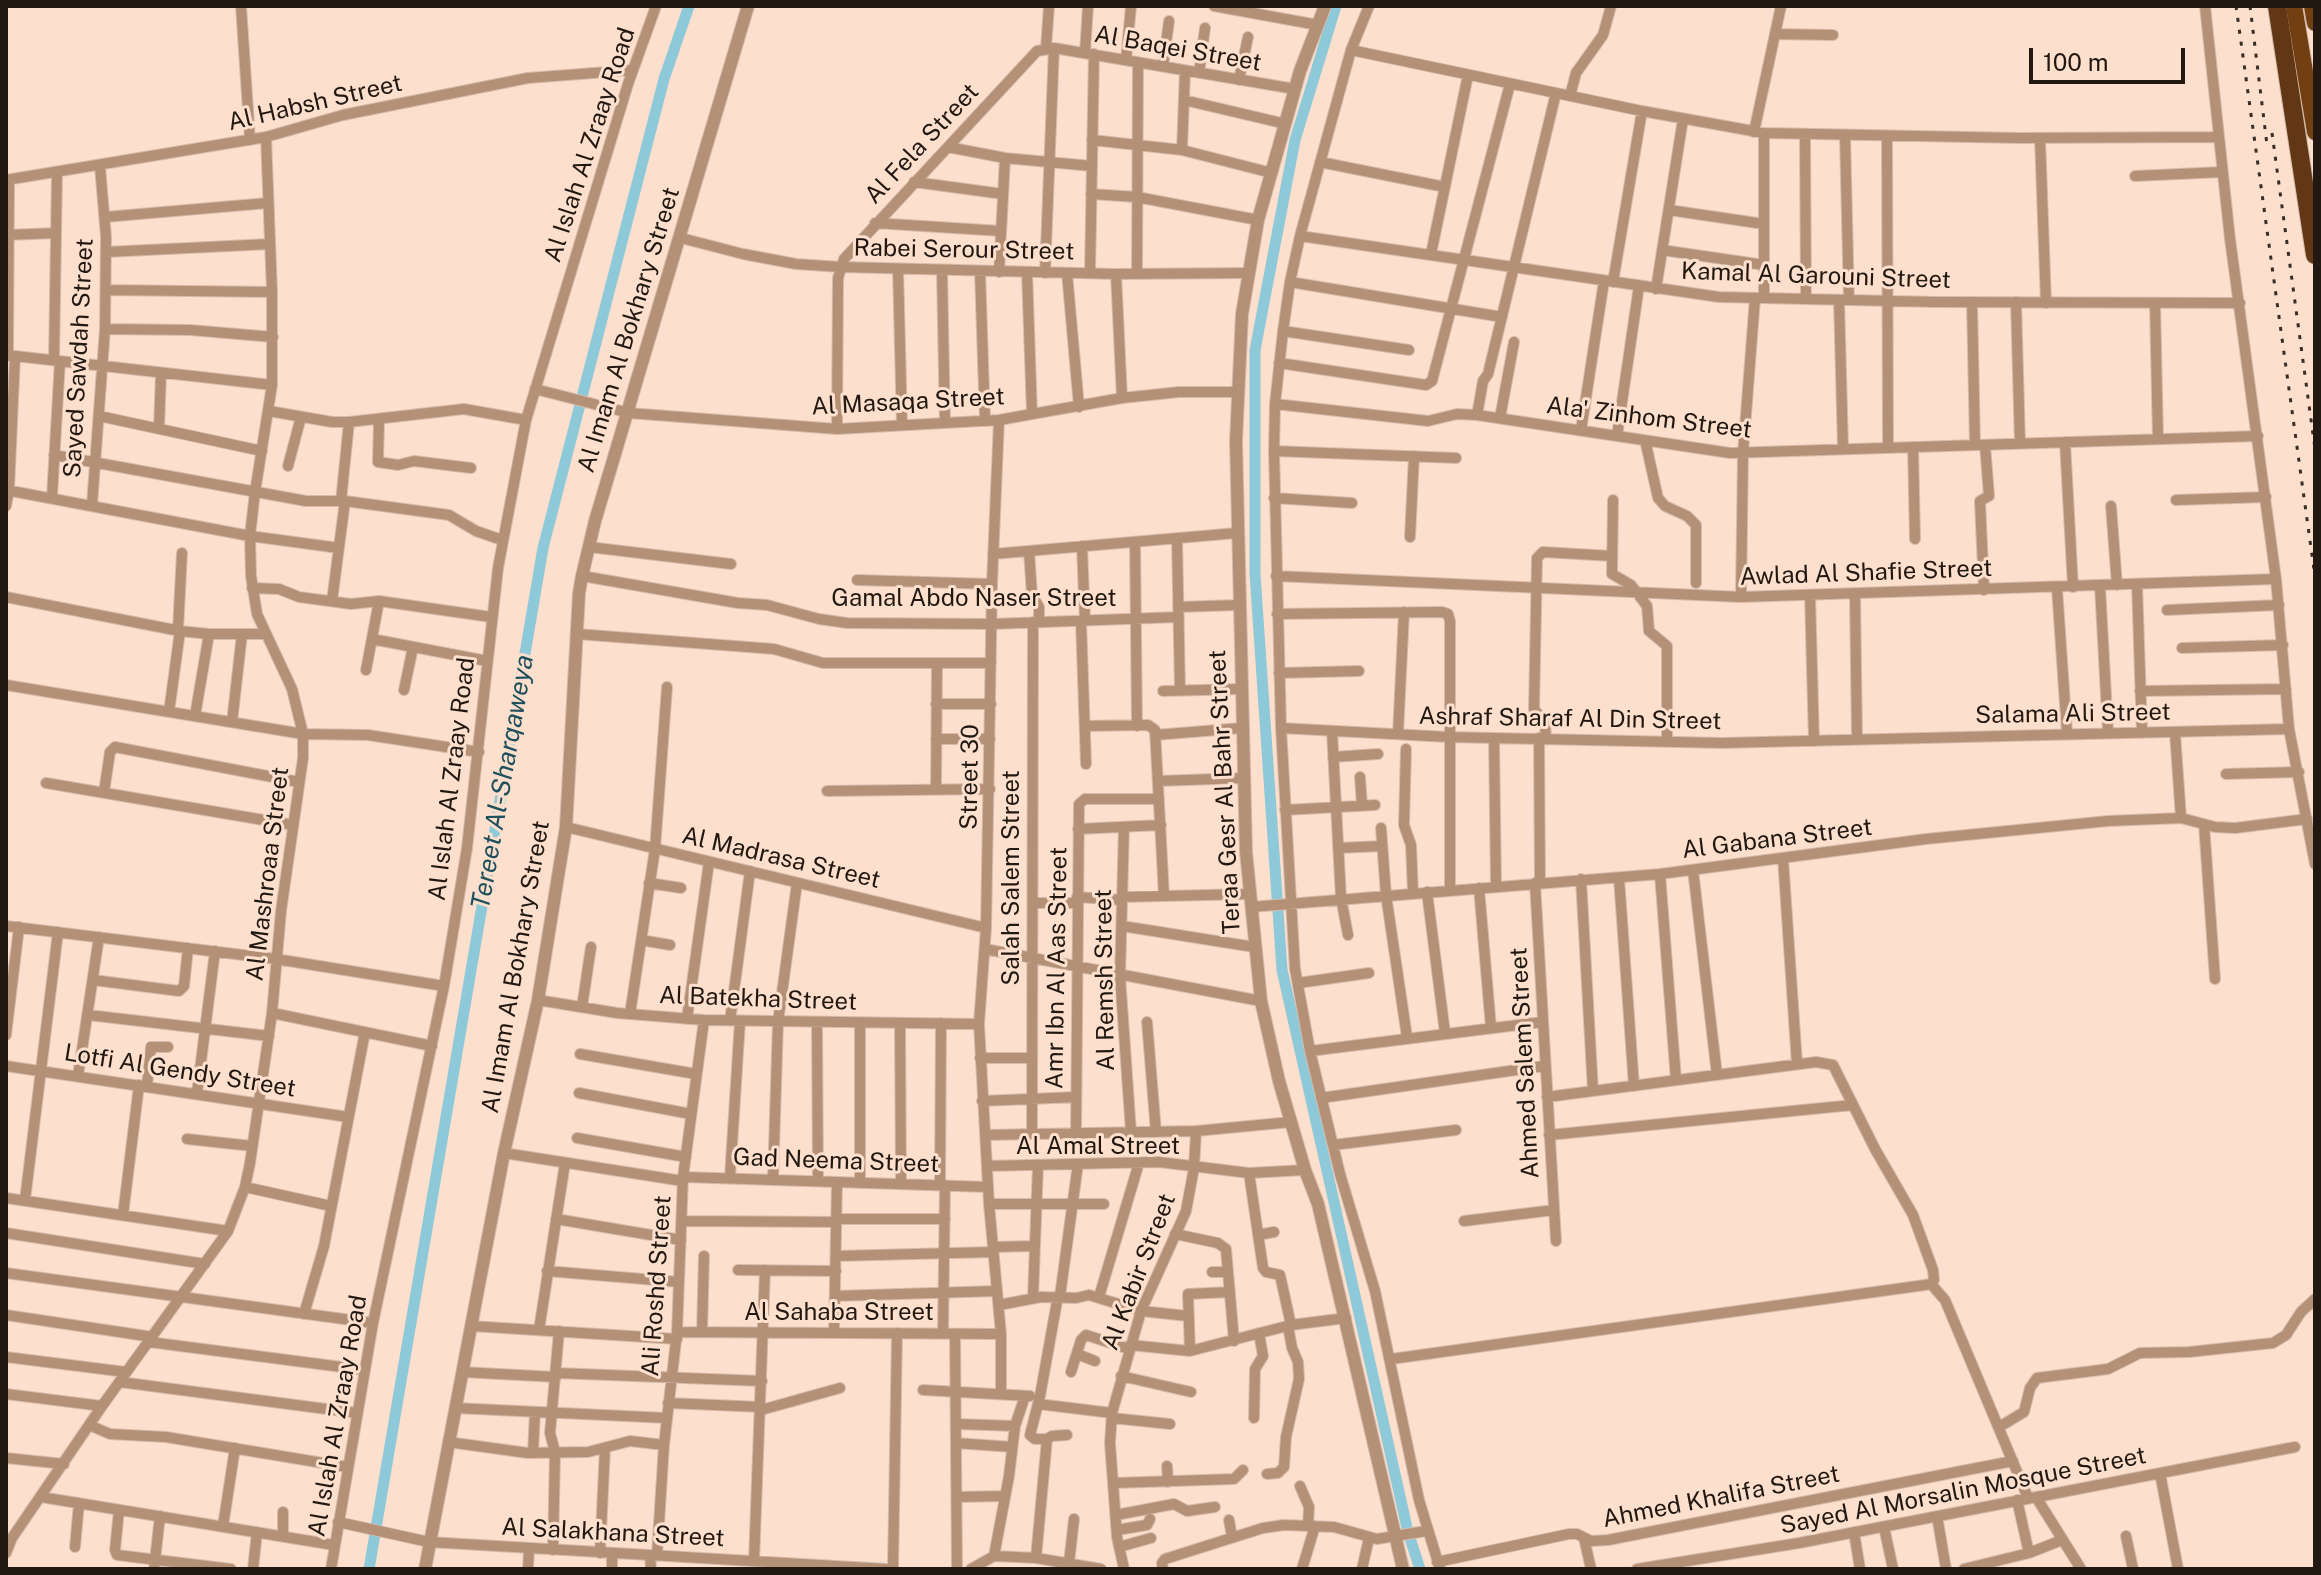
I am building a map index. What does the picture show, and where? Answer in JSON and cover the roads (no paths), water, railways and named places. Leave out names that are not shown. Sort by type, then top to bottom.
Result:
[{"type":"highway","points":[[2277,6],[2315,255]]},
{"type":"highway","points":[[2294,6],[2315,132]]},
{"type":"highway","points":[[2312,6],[2315,23]]},
{"type":"street","points":[[241,6],[250,140]]},
{"type":"street","name":"Al Islah Al Zraay Road","points":[[331,1569],[373,1323],[444,986],[467,848],[502,540],[526,420],[633,70],[656,6]]},
{"type":"street","name":"Al Imam Al Bokhary Street","points":[[425,1569],[504,1153],[538,1000],[566,827],[582,576],[748,6]]},
{"type":"street","points":[[1045,273],[1049,6]]},
{"type":"street","points":[[1088,6],[1092,140],[1090,273]]},
{"type":"street","points":[[1126,60],[1131,6]]},
{"type":"street","points":[[1214,6],[1318,25]]},
{"type":"street","name":"Teraa Gesr Al Bahr Street","points":[[1325,6],[1295,89],[1258,220],[1242,314],[1237,392],[1237,533],[1244,778],[1254,902],[1254,947],[1261,1001],[1291,1122],[1318,1204],[1403,1569]]},
{"type":"street","points":[[1369,6],[1351,50],[1300,236],[1290,282],[1275,404],[1274,498],[1287,902],[1310,1051],[1375,1291],[1423,1531],[1438,1566]]},
{"type":"street","points":[[1570,96],[1576,73],[1603,35],[1611,6]]},
{"type":"street","points":[[1741,597],[1743,453],[1764,265],[1759,133],[1781,6]]},
{"type":"street","points":[[2205,6],[2222,172],[2276,579],[2289,729],[2315,864]]},
{"type":"street","points":[[1163,66],[1169,21]]},
{"type":"street","points":[[1199,73],[1205,28]]},
{"type":"street","points":[[1775,34],[1833,35]]},
{"type":"street","points":[[1239,80],[1248,37]]},
{"type":"street","name":"Al Baqei Street","points":[[1050,48],[1295,89]]},
{"type":"street","name":"Al Fela Street","points":[[841,267],[849,251],[1037,51],[1050,48]]},
{"type":"street","points":[[1351,50],[1759,133],[2040,138],[2219,137]]},
{"type":"street","points":[[1137,274],[1138,62]]},
{"type":"street","name":"Al Habsh Street","points":[[7,180],[266,137],[343,115],[528,78],[633,70]]},
{"type":"street","points":[[1182,150],[1185,71]]},
{"type":"street","points":[[1431,254],[1468,75]]},
{"type":"street","points":[[1279,363],[1426,385],[1434,379],[1510,84]]},
{"type":"street","points":[[1477,415],[1556,93]]},
{"type":"street","points":[[1184,100],[1286,124]]},
{"type":"street","points":[[1581,430],[1642,111]]},
{"type":"street","points":[[1656,289],[1683,119]]},
{"type":"street","points":[[1805,135],[1806,299]]},
{"type":"street","points":[[1843,448],[1845,136]]},
{"type":"street","points":[[1887,136],[1888,448]]},
{"type":"street","name":"Al Mashroaa Street","points":[[6,1553],[12,1538],[102,1406],[228,1231],[245,1187],[272,1013],[303,734],[298,703],[257,614],[252,588],[250,536],[272,385],[266,137]]},
{"type":"street","points":[[2040,138],[2046,303]]},
{"type":"street","points":[[1092,140],[1182,150],[1272,173]]},
{"type":"street","points":[[948,147],[1049,164],[1092,166]]},
{"type":"street","points":[[999,272],[1005,158]]},
{"type":"street","points":[[1320,162],[1445,187]]},
{"type":"street","name":"Sayed Sawdah Street","points":[[92,505],[104,366],[106,290],[105,217],[100,166]]},
{"type":"street","points":[[2135,176],[2222,172]]},
{"type":"street","points":[[52,497],[57,360],[57,173]]},
{"type":"street","points":[[6,506],[10,356],[7,180]]},
{"type":"street","points":[[914,182],[1003,194]]},
{"type":"street","points":[[1091,194],[1137,197],[1258,220]]},
{"type":"street","points":[[105,217],[268,203]]},
{"type":"street","points":[[1669,210],[1764,224]]},
{"type":"street","points":[[875,223],[1001,231]]},
{"type":"street","points":[[7,235],[56,233]]},
{"type":"street","name":"Kamal Al Garouni Street","points":[[1300,236],[1719,297],[2240,303]]},
{"type":"street","name":"Rabei Serour Street","points":[[681,238],[769,259],[841,267],[1045,273],[1249,273]]},
{"type":"street","points":[[106,252],[270,244]]},
{"type":"street","points":[[1662,250],[1764,265]]},
{"type":"street","points":[[837,429],[838,289],[841,267]]},
{"type":"street","points":[[898,269],[902,425]]},
{"type":"street","points":[[942,271],[945,423]]},
{"type":"street","points":[[980,271],[985,421]]},
{"type":"street","points":[[1027,272],[1032,414]]},
{"type":"street","points":[[1067,273],[1079,407]]},
{"type":"street","points":[[1116,274],[1122,398]]},
{"type":"street","points":[[1290,282],[1502,317]]},
{"type":"street","points":[[1617,436],[1639,286]]},
{"type":"street","points":[[106,290],[272,292]]},
{"type":"street","points":[[1972,302],[1980,445],[1989,496],[1980,501],[1984,590]]},
{"type":"street","points":[[2016,302],[2020,444]]},
{"type":"street","points":[[2155,303],[2158,439]]},
{"type":"street","points":[[105,329],[190,330],[273,337]]},
{"type":"street","points":[[1283,331],[1409,350]]},
{"type":"street","points":[[1500,418],[1514,342]]},
{"type":"street","points":[[10,356],[272,385]]},
{"type":"street","points":[[159,429],[161,373]]},
{"type":"street","name":"Al Masaqa Street","points":[[535,389],[629,413],[837,429],[999,420],[1122,398],[1179,392],[1237,392]]},
{"type":"street","name":"Ala' Zinhom Street","points":[[1275,404],[1428,421],[1457,414],[1477,415],[1743,453],[2258,436]]},
{"type":"street","points":[[269,411],[349,422],[464,409],[526,420]]},
{"type":"street","points":[[99,416],[262,451]]},
{"type":"street","points":[[288,466],[301,417]]},
{"type":"street","points":[[379,419],[378,462],[398,465],[414,461],[471,468]]},
{"type":"street","name":"Street 30","points":[[999,420],[992,584],[986,928],[979,1024],[989,1204],[1001,1334],[1001,1394]]},
{"type":"street","points":[[332,601],[349,422]]},
{"type":"street","points":[[1645,440],[1658,498],[1665,506],[1687,516],[1696,525],[1696,583]]},
{"type":"street","points":[[2065,442],[2073,587]]},
{"type":"street","points":[[1913,447],[1915,539]]},
{"type":"street","points":[[1274,451],[1456,458]]},
{"type":"street","points":[[54,455],[306,501],[343,501],[449,515],[476,531],[502,540]]},
{"type":"street","points":[[1410,537],[1414,456]]},
{"type":"street","points":[[8,490],[250,536],[339,548]]},
{"type":"street","points":[[2176,500],[2266,497]]},
{"type":"street","points":[[1274,498],[1352,503]]},
{"type":"street","points":[[1613,500],[1612,574],[1631,585],[1649,609],[1649,631],[1667,646],[1667,742]]},
{"type":"street","points":[[2111,506],[2117,585]]},
{"type":"street","points":[[993,554],[1237,533]]},
{"type":"street","points":[[1177,538],[1180,691]]},
{"type":"street","points":[[1135,542],[1137,726]]},
{"type":"street","points":[[1082,546],[1086,764]]},
{"type":"street","points":[[589,547],[731,564]]},
{"type":"street","name":"Salah Salem Street","points":[[1029,551],[1032,595],[1039,607],[1036,622],[1032,1133]]},
{"type":"street","name":"Ahmed Salem Street","points":[[1556,1241],[1544,1066],[1538,883],[1545,723],[1534,709],[1537,558],[1543,552],[1612,556]]},
{"type":"street","points":[[169,712],[179,630],[182,553]]},
{"type":"street","name":"Gamal Abdo Naser Street","points":[[582,576],[738,603],[767,605],[833,622],[992,624],[1136,619],[1239,605]]},
{"type":"street","name":"Awlad Al Shafie Street","points":[[1276,576],[1741,597],[2276,579]]},
{"type":"street","points":[[857,580],[992,584]]},
{"type":"street","points":[[2137,584],[2142,733]]},
{"type":"street","points":[[2100,586],[2108,732]]},
{"type":"street","points":[[252,588],[279,589],[294,595],[351,604],[379,601],[491,617]]},
{"type":"street","points":[[2057,588],[2067,733]]},
{"type":"street","points":[[1855,594],[1857,739]]},
{"type":"street","points":[[1810,595],[1814,741]]},
{"type":"street","points":[[6,597],[179,630],[209,634],[266,634]]},
{"type":"street","points":[[366,670],[379,601]]},
{"type":"street","points":[[2167,610],[2279,605]]},
{"type":"street","points":[[1398,734],[1404,612]]},
{"type":"street","points":[[1277,614],[1448,614],[1450,891]]},
{"type":"street","points":[[195,716],[209,634]]},
{"type":"street","points":[[232,722],[242,634]]},
{"type":"street","points":[[577,634],[774,649],[823,663],[991,663]]},
{"type":"street","points":[[372,639],[487,661]]},
{"type":"street","points":[[2182,648],[2283,645]]},
{"type":"street","points":[[404,690],[413,647]]},
{"type":"street","points":[[936,790],[937,663]]},
{"type":"street","points":[[1279,673],[1359,671]]},
{"type":"street","points":[[6,685],[303,734],[368,735],[479,752]]},
{"type":"street","points":[[630,1014],[655,849],[667,687]]},
{"type":"street","points":[[1163,691],[1241,689]]},
{"type":"street","points":[[2140,691],[2286,689]]},
{"type":"street","points":[[936,704],[991,704]]},
{"type":"street","points":[[1085,726],[1151,726],[1155,733],[1164,896]]},
{"type":"street","points":[[1155,733],[1242,728]]},
{"type":"street","name":"Ashraf Sharaf Al Din Street","points":[[1281,728],[1448,737],[1667,742],[1857,739]]},
{"type":"street","name":"Salama Ali Street","points":[[1857,739],[2289,729]]},
{"type":"street","points":[[1332,731],[1341,898],[1348,935]]},
{"type":"street","points":[[2175,733],[2181,818]]},
{"type":"street","points":[[1494,738],[1496,887]]},
{"type":"street","points":[[936,739],[990,739]]},
{"type":"street","points":[[104,792],[110,752],[118,746],[299,782]]},
{"type":"street","points":[[1406,749],[1404,825],[1411,845],[1413,893]]},
{"type":"street","points":[[1333,757],[1378,754]]},
{"type":"street","points":[[2226,774],[2299,772]]},
{"type":"street","points":[[1360,777],[1362,805]]},
{"type":"street","points":[[1158,781],[1244,778]]},
{"type":"street","points":[[46,783],[293,825]]},
{"type":"street","points":[[827,791],[990,789]]},
{"type":"street","name":"Amr Ibn Al Aas Street","points":[[1076,1133],[1079,804],[1085,799],[1159,799]]},
{"type":"street","points":[[1285,810],[1375,805]]},
{"type":"street","name":"Al Gabana Street","points":[[1033,903],[1164,896],[1287,902],[1660,874],[1926,839],[2108,821],[2181,818],[2235,828],[2307,819]]},
{"type":"street","points":[[2204,824],[2215,979]]},
{"type":"street","points":[[1078,829],[1161,825]]},
{"type":"street","name":"Al Madrasa Street","points":[[566,827],[986,928]]},
{"type":"street","name":"Al Remsh Street","points":[[1124,827],[1120,976],[1131,1132]]},
{"type":"street","points":[[1381,828],[1386,895],[1407,1037]]},
{"type":"street","points":[[1338,848],[1382,846]]},
{"type":"street","points":[[1783,858],[1797,1064]]},
{"type":"street","points":[[687,1019],[709,862]]},
{"type":"street","points":[[1693,870],[1717,1075]]},
{"type":"street","points":[[730,1177],[735,1021],[750,871]]},
{"type":"street","points":[[1660,874],[1676,1080]]},
{"type":"street","points":[[1619,878],[1634,1086]]},
{"type":"street","points":[[1581,879],[1593,1091]]},
{"type":"street","points":[[649,883],[681,888]]},
{"type":"street","points":[[773,1179],[778,1022],[797,883]]},
{"type":"street","points":[[1479,888],[1491,1028]]},
{"type":"street","points":[[1427,892],[1445,1033]]},
{"type":"street","points":[[6,926],[276,959],[444,986]]},
{"type":"street","points":[[1122,926],[1254,947]]},
{"type":"street","points":[[6,1035],[19,927]]},
{"type":"street","points":[[25,1200],[58,932]]},
{"type":"street","points":[[78,1076],[99,937]]},
{"type":"street","points":[[641,940],[670,945]]},
{"type":"street","points":[[582,1007],[591,947]]},
{"type":"street","points":[[93,980],[179,991],[184,986],[188,948]]},
{"type":"street","points":[[985,949],[1261,1001]]},
{"type":"street","points":[[197,1093],[215,951]]},
{"type":"street","points":[[1298,983],[1369,973]]},
{"type":"street","name":"Al Batekha Street","points":[[538,1000],[630,1014],[704,1020],[979,1024]]},
{"type":"street","points":[[272,1013],[432,1046]]},
{"type":"street","points":[[88,1015],[269,1036]]},
{"type":"street","name":"Ali Roshd Street","points":[[651,1569],[677,1336],[683,1179],[704,1020]]},
{"type":"street","points":[[817,1022],[818,1181]]},
{"type":"street","points":[[1147,1022],[1156,1132]]},
{"type":"street","points":[[1310,1051],[1542,1022]]},
{"type":"street","points":[[860,1023],[860,1182]]},
{"type":"street","points":[[900,1023],[901,1184]]},
{"type":"street","points":[[941,1023],[944,1293],[956,1392],[957,1569]]},
{"type":"street","points":[[304,1314],[324,1246],[365,1032]]},
{"type":"street","points":[[123,1215],[151,1047],[168,1047]]},
{"type":"street","points":[[580,1054],[696,1074]]},
{"type":"street","points":[[980,1058],[1031,1058]]},
{"type":"street","points":[[1547,1097],[1816,1062],[1827,1062],[1837,1068],[1875,1149],[1913,1215],[1933,1270],[1931,1284],[1945,1300],[2013,1461],[2032,1497],[2081,1569]]},
{"type":"street","name":"Lotfi Al Gendy Street","points":[[6,1066],[348,1117]]},
{"type":"street","points":[[1321,1098],[1544,1066]]},
{"type":"street","points":[[579,1093],[691,1114]]},
{"type":"street","points":[[982,1101],[1076,1097]]},
{"type":"street","points":[[1549,1135],[1853,1105]]},
{"type":"street","points":[[985,1135],[1196,1131],[1291,1122]]},
{"type":"street","points":[[1333,1145],[1456,1130]]},
{"type":"street","name":"Al Kabir Street","points":[[1124,1569],[1117,1530],[1110,1443],[1112,1416],[1141,1311],[1186,1211],[1194,1168],[1196,1131]]},
{"type":"street","points":[[577,1138],[686,1157]]},
{"type":"street","points":[[187,1139],[252,1146]]},
{"type":"street","name":"Gad Neema Street","points":[[504,1153],[683,1179],[730,1177],[988,1187]]},
{"type":"street","points":[[539,1330],[565,1163]]},
{"type":"street","points":[[1099,1297],[1139,1163]]},
{"type":"street","name":"Al Amal Street","points":[[987,1166],[1172,1163],[1249,1173],[1305,1170]]},
{"type":"street","points":[[1067,1435],[1035,1439],[1030,1435],[1059,1296],[1078,1164]]},
{"type":"street","points":[[1033,1298],[1038,1165]]},
{"type":"street","points":[[1249,1173],[1264,1270],[1286,1274],[1292,1348],[1298,1362],[1299,1379],[1286,1437],[1284,1467],[1278,1473],[1267,1474]]},
{"type":"street","points":[[834,1333],[837,1182]]},
{"type":"street","points":[[245,1187],[331,1206]]},
{"type":"street","points":[[6,1198],[228,1231]]},
{"type":"street","points":[[989,1204],[1104,1204]]},
{"type":"street","points":[[1464,1221],[1554,1210]]},
{"type":"street","points":[[556,1219],[681,1240]]},
{"type":"street","points":[[682,1221],[945,1219]]},
{"type":"street","points":[[1258,1235],[1274,1232]]},
{"type":"street","points":[[6,1233],[205,1264]]},
{"type":"street","points":[[1175,1234],[1224,1245],[1234,1341]]},
{"type":"street","points":[[836,1256],[944,1253],[1035,1246]]},
{"type":"street","points":[[702,1332],[704,1256]]},
{"type":"street","points":[[738,1270],[836,1271]]},
{"type":"street","points":[[750,1564],[761,1408],[765,1270]]},
{"type":"street","points":[[547,1271],[679,1282]]},
{"type":"street","points":[[1212,1272],[1228,1272]]},
{"type":"street","points":[[6,1273],[373,1323]]},
{"type":"street","points":[[1391,1359],[1931,1284]]},
{"type":"street","points":[[835,1296],[997,1291]]},
{"type":"street","points":[[1190,1351],[1190,1292],[1230,1292]]},
{"type":"street","points":[[999,1305],[1033,1298],[1099,1297],[1141,1311],[1188,1316]]},
{"type":"street","points":[[1999,1427],[2024,1412],[2031,1384],[2037,1378],[2108,1369],[2140,1353],[2189,1352],[2273,1343],[2286,1335],[2301,1312],[2315,1299]]},
{"type":"street","points":[[6,1315],[365,1370]]},
{"type":"street","points":[[1071,1372],[1083,1337],[1090,1334],[1129,1347],[1190,1351],[1290,1326],[1346,1318]]},
{"type":"street","name":"Al Sahaba Street","points":[[471,1326],[677,1336],[702,1332],[1001,1334]]},
{"type":"street","points":[[553,1550],[555,1452],[550,1433],[559,1331]]},
{"type":"street","points":[[890,1569],[897,1333]]},
{"type":"street","points":[[1254,1418],[1255,1369],[1263,1356],[1259,1333]]},
{"type":"street","points":[[1077,1354],[1095,1361]]},
{"type":"street","points":[[6,1357],[357,1413]]},
{"type":"street","points":[[462,1372],[762,1381]]},
{"type":"street","points":[[1121,1376],[1191,1392]]},
{"type":"street","points":[[668,1403],[761,1408],[840,1388]]},
{"type":"street","points":[[923,1390],[1025,1396],[1112,1416],[1170,1424]]},
{"type":"street","points":[[6,1394],[102,1406]]},
{"type":"street","points":[[994,1556],[1015,1426],[1025,1396]]},
{"type":"street","points":[[455,1408],[667,1418]]},
{"type":"street","points":[[533,1453],[535,1412]]},
{"type":"street","points":[[956,1424],[1015,1426]]},
{"type":"street","points":[[89,1425],[110,1434],[166,1437],[347,1467]]},
{"type":"street","points":[[1036,1558],[1047,1439]]},
{"type":"street","points":[[448,1442],[533,1453],[588,1452],[630,1441],[664,1445]]},
{"type":"street","points":[[956,1443],[1012,1447]]},
{"type":"street","name":"Sayed Al Morsalin Mosque Street","points":[[1640,1569],[1690,1565],[2295,1447]]},
{"type":"street","points":[[223,1526],[235,1448]]},
{"type":"street","points":[[605,1448],[606,1553],[612,1569]]},
{"type":"street","points":[[6,1458],[64,1464]]},
{"type":"street","name":"Ahmed Khalifa Street","points":[[1438,1566],[1569,1534],[1591,1541],[1608,1540],[2013,1461]]},
{"type":"street","points":[[1167,1466],[1168,1482]]},
{"type":"street","points":[[1114,1483],[1234,1479],[1243,1470]]},
{"type":"street","points":[[2160,1473],[2178,1569]]},
{"type":"street","points":[[1300,1486],[1309,1507],[1311,1526],[1302,1569]]},
{"type":"street","points":[[957,1497],[1005,1496]]},
{"type":"street","points":[[41,1497],[334,1545]]},
{"type":"street","points":[[2017,1500],[2029,1553]]},
{"type":"street","points":[[75,1547],[79,1503]]},
{"type":"street","points":[[1116,1515],[1174,1504],[1187,1511],[1215,1507]]},
{"type":"street","points":[[119,1510],[115,1553],[120,1556],[154,1565],[231,1569]]},
{"type":"street","points":[[283,1512],[283,1536]]},
{"type":"street","points":[[154,1565],[160,1516]]},
{"type":"street","points":[[1937,1516],[1946,1569]]},
{"type":"street","points":[[1061,1565],[1074,1519]]},
{"type":"street","points":[[1117,1530],[1147,1525],[1150,1519]]},
{"type":"street","points":[[1229,1520],[1232,1537]]},
{"type":"street","name":"Al Salakhana Street","points":[[338,1522],[429,1542],[653,1555],[695,1564],[890,1569]]},
{"type":"street","points":[[1163,1569],[1165,1559],[1274,1527],[1334,1527],[1369,1538],[1423,1531]]},
{"type":"street","points":[[1884,1527],[1893,1569]]},
{"type":"street","points":[[253,1569],[257,1532]]},
{"type":"street","points":[[1854,1532],[1860,1569]]},
{"type":"street","points":[[2126,1536],[2133,1569]]},
{"type":"street","points":[[1119,1547],[1151,1538]]},
{"type":"street","points":[[1362,1569],[1369,1538]]},
{"type":"street","points":[[1584,1538],[1586,1569]]},
{"type":"street","points":[[1964,1569],[2008,1564],[2062,1540]]},
{"type":"street","points":[[528,1569],[529,1548]]},
{"type":"street","points":[[971,1569],[994,1556],[1019,1563],[1036,1558],[1061,1565],[1101,1569]]},
{"type":"waterway","name":"Tereet Al-Sharqaweya","points":[[369,1569],[543,548],[664,79],[689,6]]},
{"type":"waterway","points":[[1336,6],[1295,140],[1255,350],[1255,574],[1282,970],[1408,1532],[1420,1569]]},
{"type":"railway","points":[[2236,6],[2315,577]]},
{"type":"railway","points":[[2250,6],[2267,145]]},
{"type":"railway","points":[[2272,133],[2315,449]]}]
